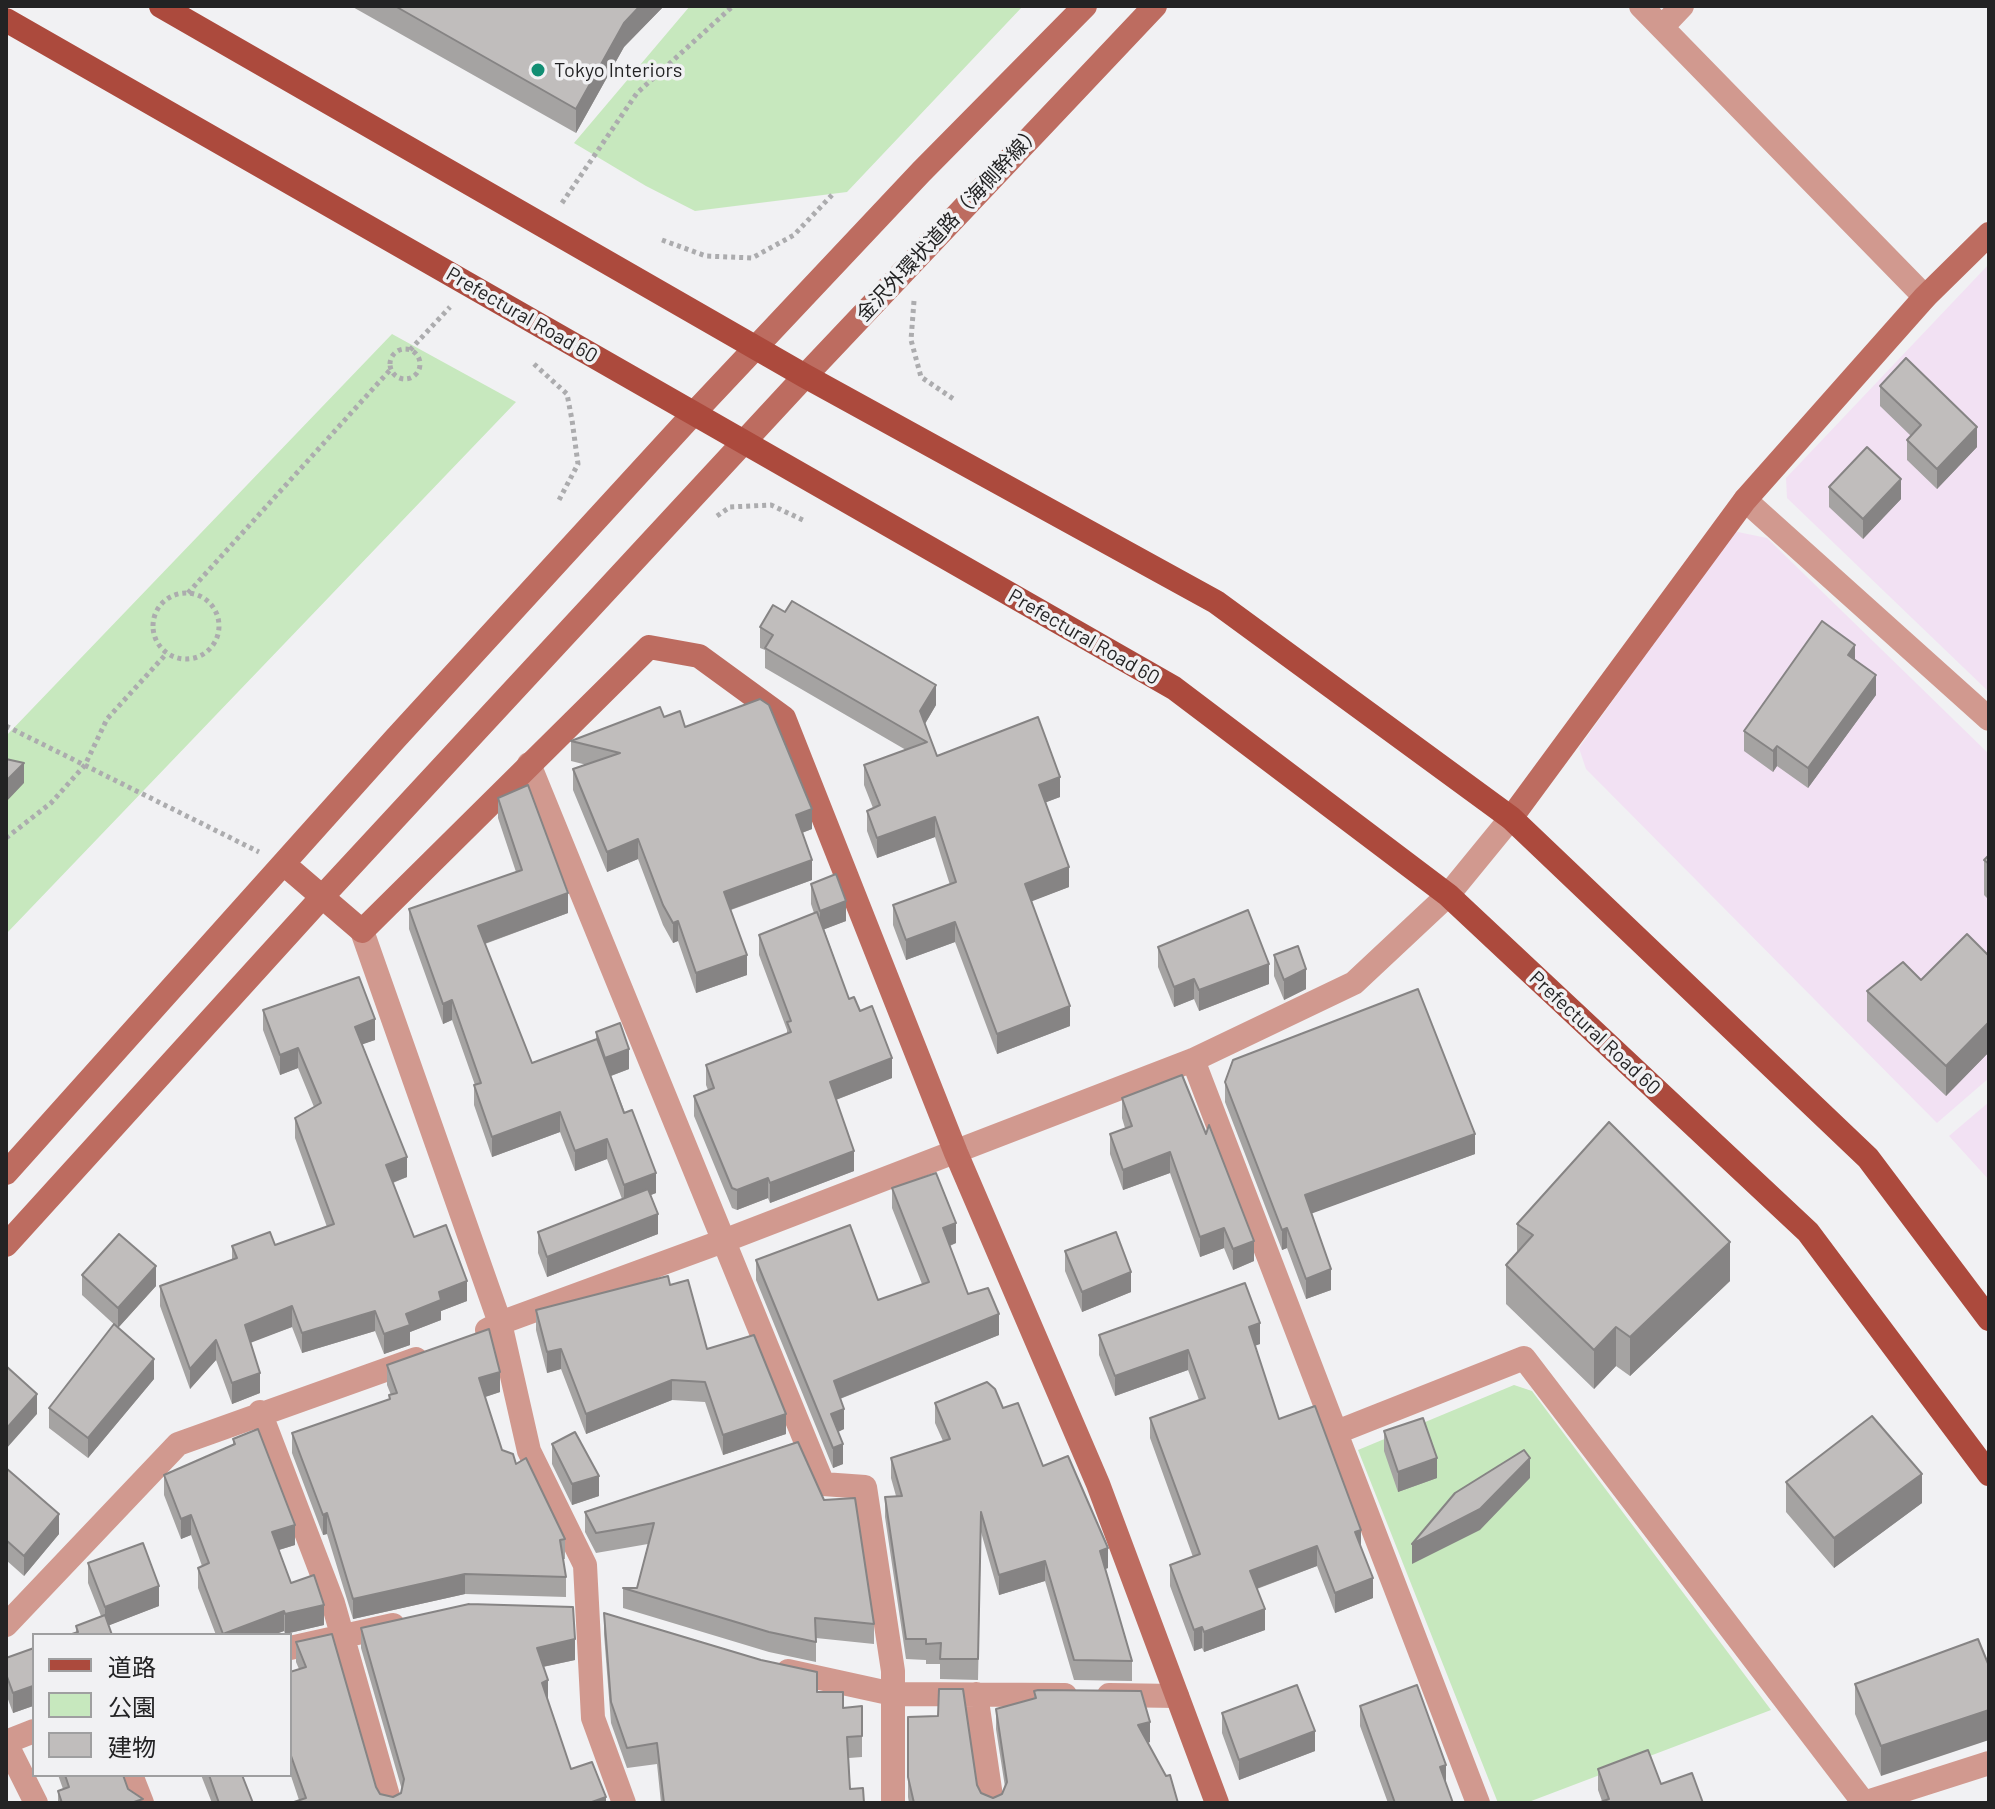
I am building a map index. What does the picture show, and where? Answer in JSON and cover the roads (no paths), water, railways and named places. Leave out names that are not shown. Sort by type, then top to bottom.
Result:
[{"type":"main road","points":[[161,6],[755,348],[1216,602],[1511,818],[1868,1158],[1989,1319]]},
{"type":"main road","name":"Prefectural Road 60","points":[[6,20],[1174,688],[1448,895],[1808,1232],[1989,1474]]},
{"type":"street","points":[[6,1173],[694,413],[1085,6]]},
{"type":"street","name":"金沢外環状道路（海側幹線）","points":[[6,1245],[322,897],[805,376],[1155,6]]},
{"type":"street","points":[[1641,6],[1925,297]]},
{"type":"street","points":[[1663,26],[1682,6]]},
{"type":"street","points":[[465,1340],[500,1323],[956,1153],[1193,1060],[1354,983],[1448,895],[1511,818],[1745,500],[1925,297],[1989,234]]},
{"type":"street","points":[[1745,500],[1989,719]]},
{"type":"street","points":[[362,931],[649,647],[699,656],[784,718],[956,1153],[1098,1484],[1217,1803]]},
{"type":"street","points":[[529,764],[726,1240],[823,1484],[865,1487],[893,1671],[893,1803]]},
{"type":"street","points":[[285,865],[362,931],[500,1323],[529,1451],[585,1565],[593,1718],[624,1803]]},
{"type":"street","points":[[1193,1060],[1478,1803]]},
{"type":"street","points":[[6,1625],[178,1444],[260,1412],[438,1351]]},
{"type":"street","points":[[1337,1432],[1524,1358],[1864,1803],[1989,1763]]},
{"type":"street","points":[[260,1412],[343,1636],[390,1803]]},
{"type":"street","points":[[776,1453],[807,1443]]},
{"type":"street","points":[[564,1523],[594,1513]]},
{"type":"street","points":[[557,1612],[587,1613],[617,1622]]},
{"type":"street","points":[[292,1648],[412,1621]]},
{"type":"street","points":[[765,1667],[893,1694],[1177,1696]]},
{"type":"street","points":[[976,1694],[992,1803]]},
{"type":"street","points":[[32,1732],[6,1742],[36,1803]]},
{"type":"street","points":[[132,1777],[142,1803]]},
{"type":"place","name":"Tokyo Interiors","points":[[538,70]]}]
